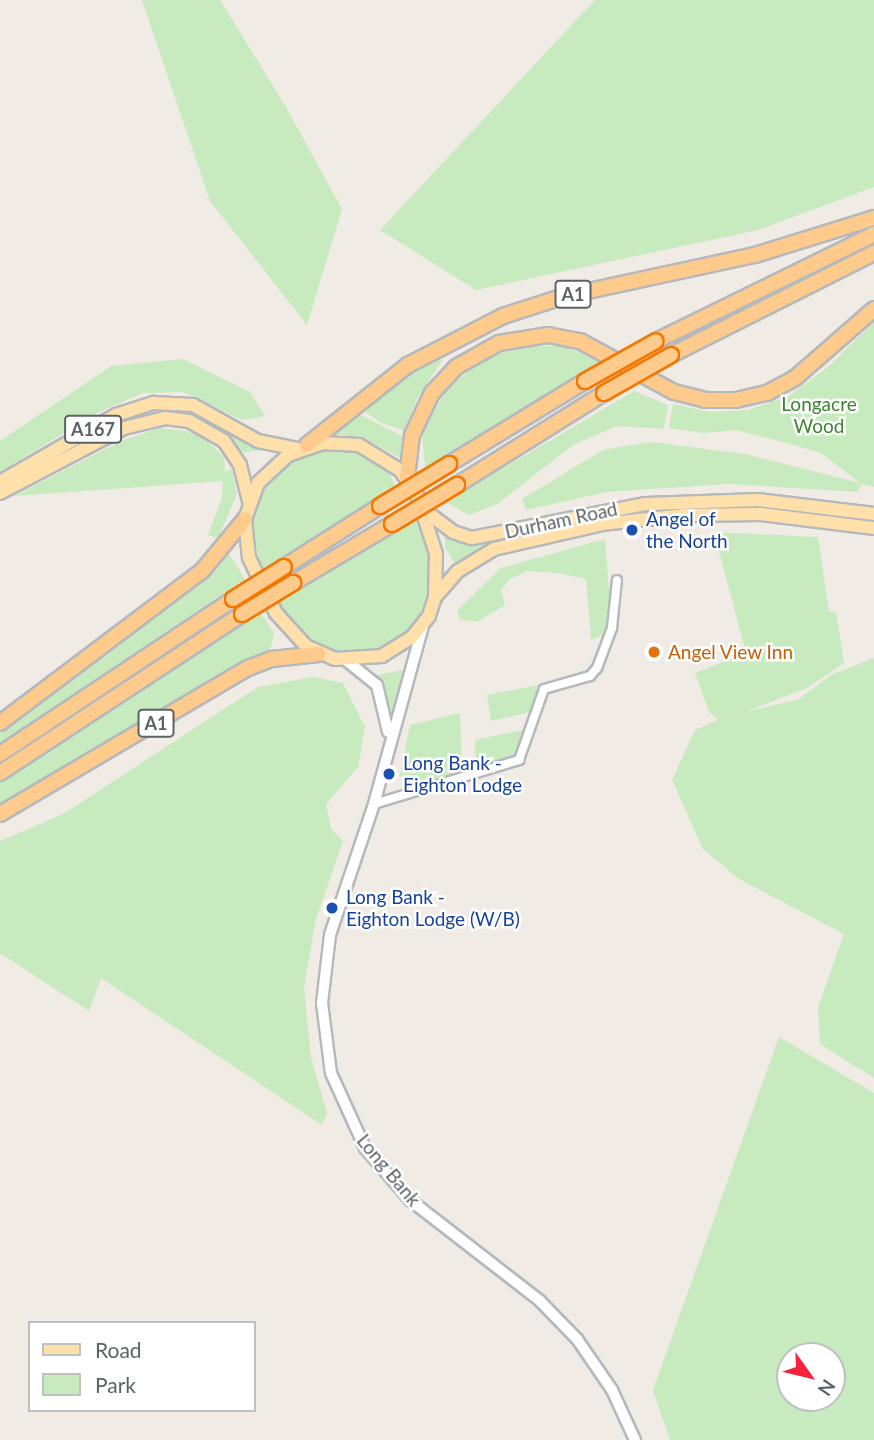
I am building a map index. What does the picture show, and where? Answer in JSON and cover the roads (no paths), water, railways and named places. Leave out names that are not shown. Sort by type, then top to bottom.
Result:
[{"type":"highway","name":"A1","points":[[302,447],[408,365],[503,316],[576,293],[755,255],[874,218]]},
{"type":"highway","points":[[0,754],[284,567],[585,381],[656,341],[874,234]]},
{"type":"highway","name":"A1","points":[[0,773],[242,614],[604,393],[671,355],[874,253]]},
{"type":"highway","name":"A1","points":[[407,478],[412,435],[432,393],[456,367],[499,343],[540,336],[580,341],[674,392],[705,400],[736,400],[767,393],[794,378],[874,309]]},
{"type":"highway","points":[[0,723],[202,571],[245,519]]},
{"type":"highway","name":"A1","points":[[0,814],[248,668],[272,659],[319,653]]},
{"type":"main road","name":"A167","points":[[0,482],[116,415],[154,403],[192,405],[258,441],[302,447],[359,445],[381,455],[407,478],[423,510],[436,554],[435,597],[424,623],[398,649],[382,656],[347,661],[319,653],[286,629],[264,592],[249,558],[245,519],[249,502],[265,474],[302,447]]},
{"type":"main road","name":"A167","points":[[0,493],[124,428],[166,418],[189,421],[224,440],[240,465],[249,502]]},
{"type":"main road","name":"Durham Road","points":[[423,510],[453,532],[472,538],[646,504],[758,500],[874,514]]},
{"type":"main road","name":"Durham Road","points":[[435,597],[458,571],[494,549],[602,524],[685,515],[761,514],[874,528]]},
{"type":"main road","name":"Long Bank","points":[[424,623],[374,804],[330,935],[323,969],[323,1037],[345,1110],[365,1148],[410,1200],[530,1293],[577,1339],[612,1390],[635,1440]]},
{"type":"main road","name":"Long Bank","points":[[347,661],[377,685],[389,742]]},
{"type":"street","points":[[374,804],[519,760],[544,689],[590,676],[597,668],[612,628],[617,580]]},
{"type":"place","name":"Angel of the North","points":[[632,530]]},
{"type":"place","name":"Angel View Inn","points":[[654,652]]},
{"type":"place","name":"Long Bank - Eighton Lodge","points":[[389,774]]},
{"type":"place","name":"Long Bank - Eighton Lodge (W/B)","points":[[332,908]]},
{"type":"park label","name":"Longacre Wood","points":[[819,415]]}]
